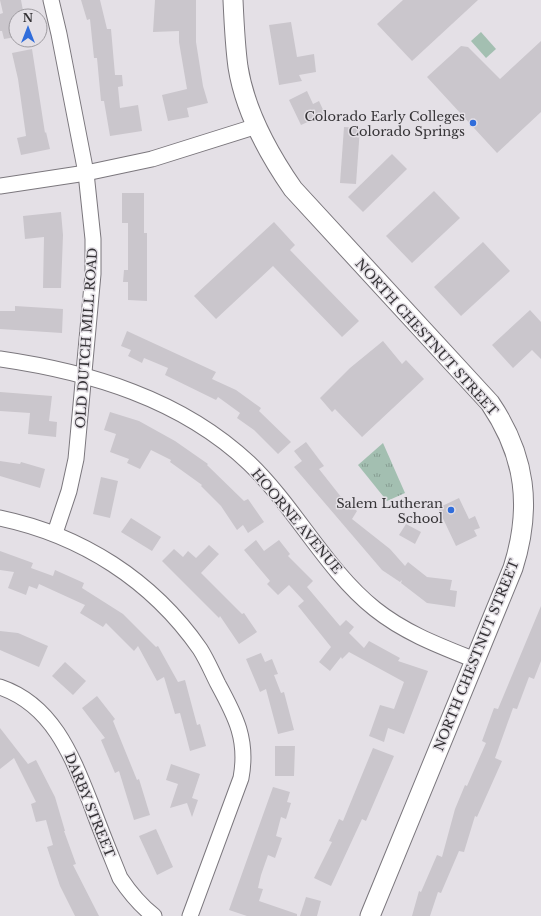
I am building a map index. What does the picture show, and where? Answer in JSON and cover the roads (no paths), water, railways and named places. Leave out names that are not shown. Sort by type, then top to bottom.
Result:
[{"type":"main road","name":"NORTH CHESTNUT STREET","points":[[233,0],[238,68],[245,97],[257,126],[276,164],[293,189],[490,403],[503,422],[512,441],[523,482],[524,518],[520,544],[513,568],[370,916]]},
{"type":"street","name":"OLD DUTCH MILL ROAD","points":[[50,0],[59,34],[86,173],[93,239],[93,274],[85,376],[76,459],[69,491],[55,533]]},
{"type":"street","points":[[0,186],[86,173],[152,159],[257,126]]},
{"type":"street","name":"HOORNE AVENUE","points":[[0,359],[50,367],[85,376],[156,401],[188,418],[217,437],[248,462],[269,483],[343,577],[375,609],[397,624],[429,642],[474,660]]},
{"type":"street","points":[[0,518],[25,523],[55,533],[90,550],[141,584],[165,607],[201,650],[238,724],[243,742],[244,760],[241,778],[190,916]]},
{"type":"street","name":"DARBY STREET","points":[[0,687],[24,700],[42,714],[56,730],[72,755],[120,878],[129,893],[154,916]]},
{"type":"place","name":"Colorado Early Colleges Colorado Springs","points":[[473,123]]},
{"type":"place","name":"Salem Lutheran School","points":[[451,510]]}]
